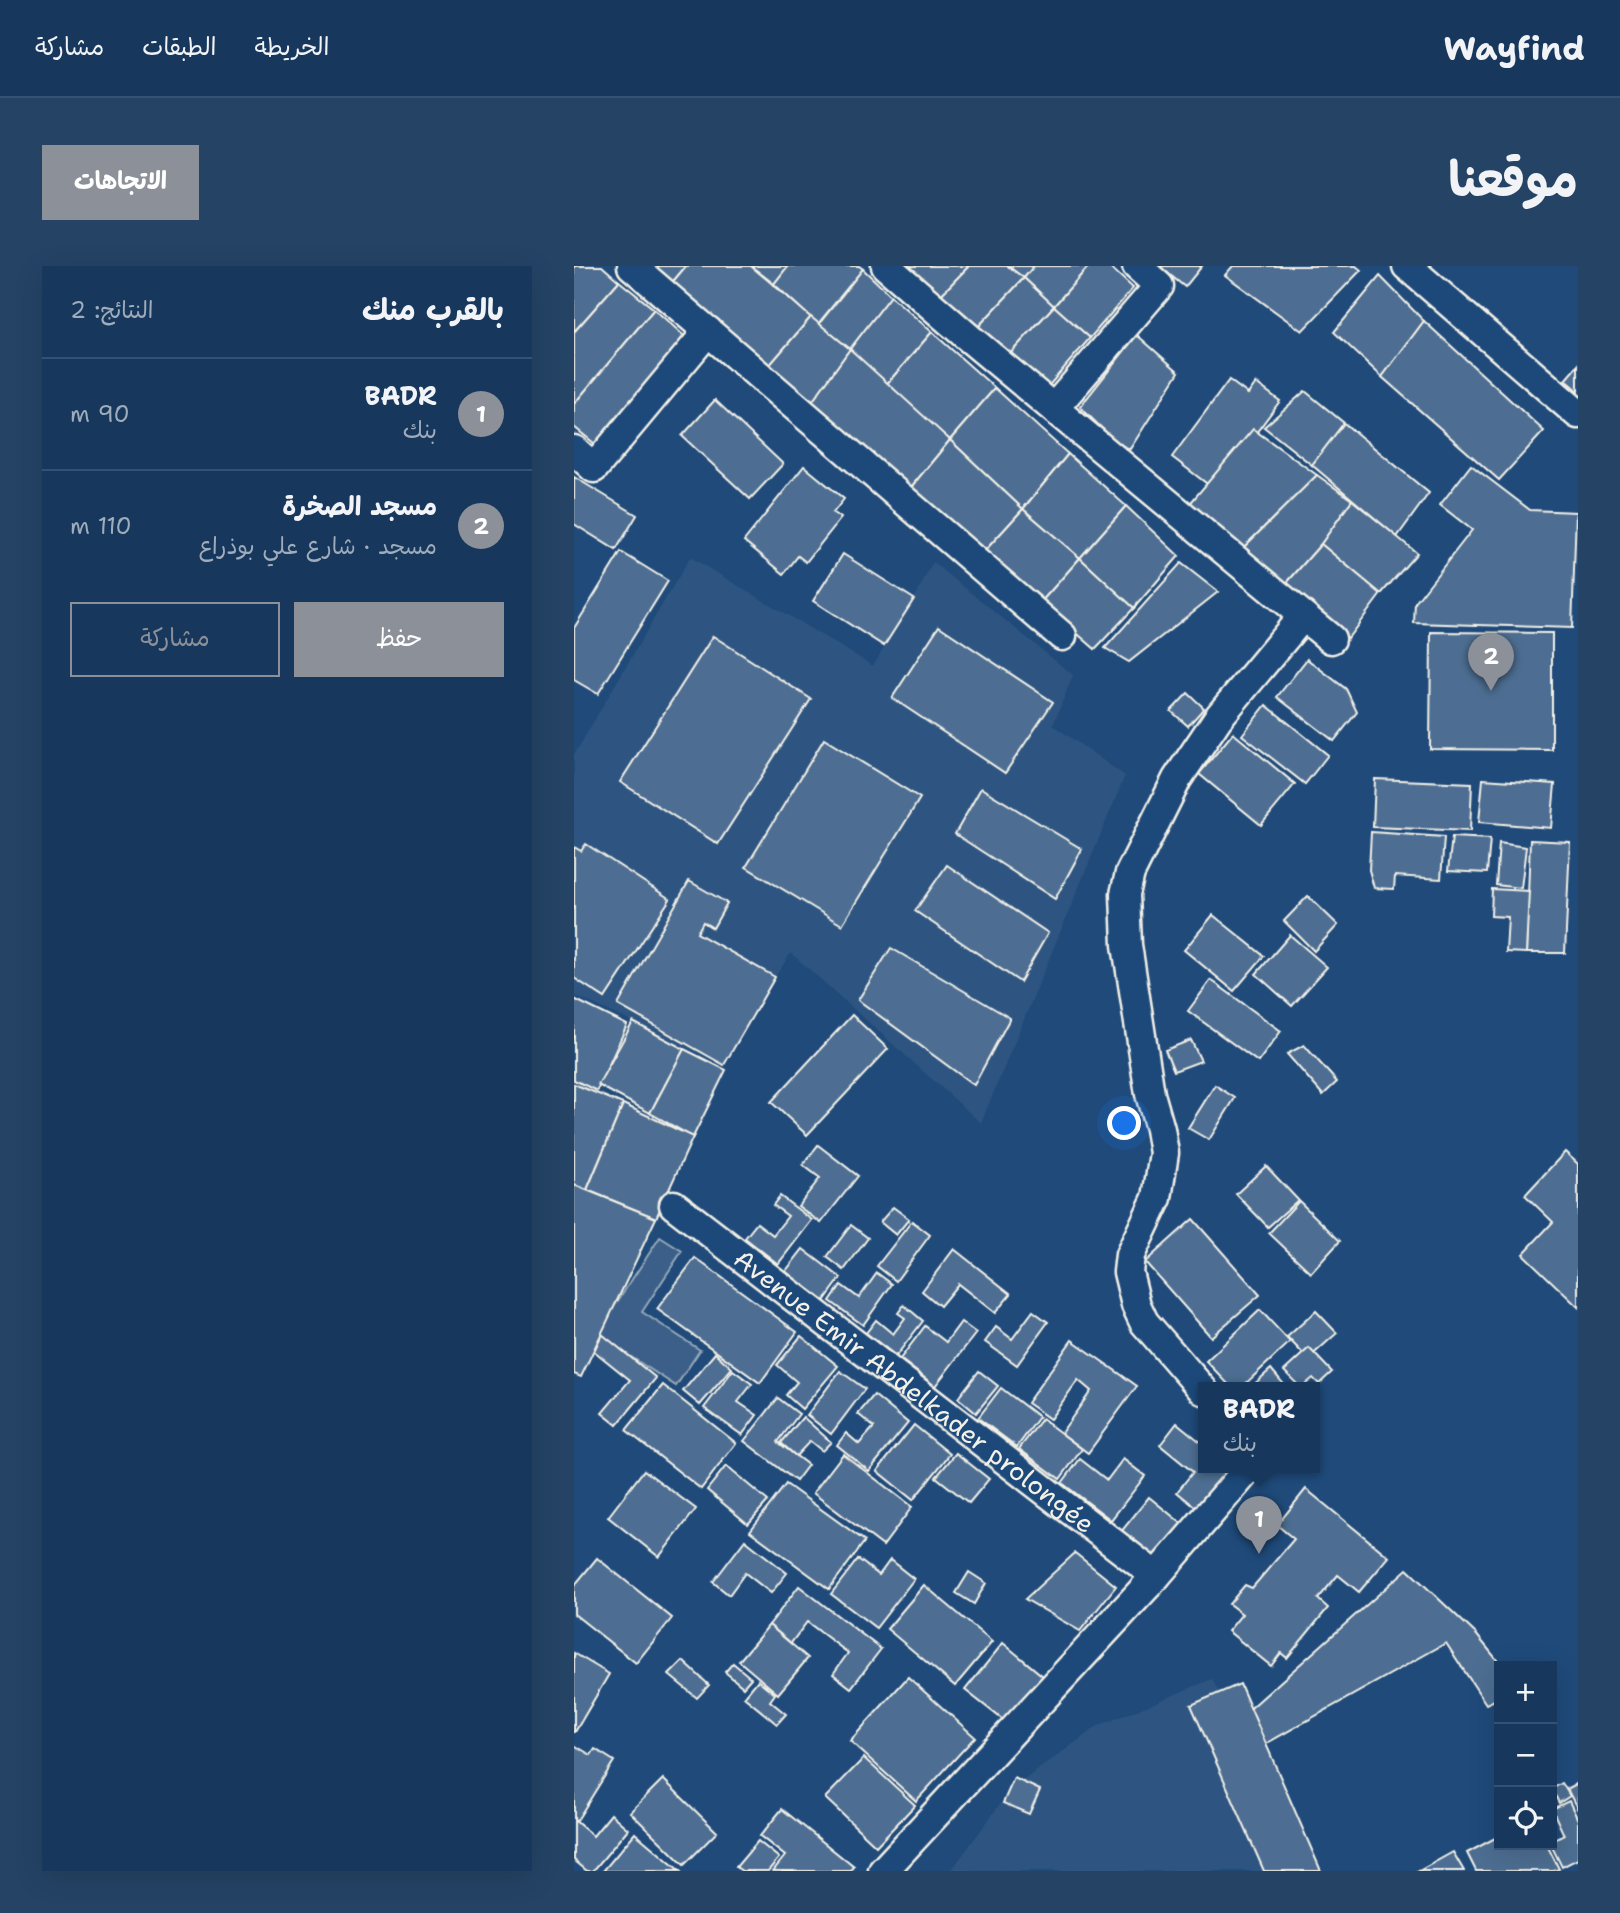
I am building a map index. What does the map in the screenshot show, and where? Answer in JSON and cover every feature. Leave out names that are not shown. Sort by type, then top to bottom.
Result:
[{"type":"street","points":[[632,266],[1062,636]]},
{"type":"street","points":[[886,266],[1331,639]]},
{"type":"street","points":[[1055,408],[1159,286],[1137,266]]},
{"type":"street","points":[[1407,266],[1578,414]]},
{"type":"street","points":[[574,450],[594,468],[708,331]]},
{"type":"street","points":[[1198,1384],[1144,1322],[1129,1280],[1130,1255],[1157,1198],[1164,1153],[1150,1094],[1127,945],[1125,894],[1130,873],[1177,779],[1218,718],[1303,616]]},
{"type":"street","name":"Avenue Emir Abdelkader prolongée","points":[[674,1205],[1156,1576]]},
{"type":"street","points":[[883,1871],[1156,1576],[1244,1473]]},
{"type":"shaded area","points":[[690,557],[873,666],[933,562],[1073,675],[1053,725],[1125,776],[981,1123],[791,953],[724,1065],[574,995],[574,755]]},
{"type":"shaded area","points":[[660,1237],[682,1251],[642,1312],[700,1350],[676,1386],[596,1334]]},
{"type":"shaded area","points":[[1212,1679],[1313,1871],[951,1871],[1010,1790],[1098,1726]]},
{"type":"building","points":[[574,266],[602,266],[619,281],[574,332]]},
{"type":"building","points":[[647,266],[686,266],[670,285]]},
{"type":"building","points":[[686,266],[751,266],[811,317],[768,367],[670,285]]},
{"type":"building","points":[[751,266],[788,266],[774,284]]},
{"type":"building","points":[[788,266],[859,266],[863,269],[818,324],[774,284]]},
{"type":"building","points":[[907,266],[969,266],[939,297]]},
{"type":"building","points":[[969,266],[1008,266],[1024,278],[977,328],[939,297]]},
{"type":"building","points":[[1008,266],[1034,266],[1024,278]]},
{"type":"building","points":[[1034,266],[1089,266],[1054,306],[1024,278]]},
{"type":"building","points":[[1089,266],[1109,266],[1133,288],[1090,338],[1054,306]]},
{"type":"building","points":[[1159,266],[1202,266],[1185,287]]},
{"type":"building","points":[[1233,266],[1356,266],[1361,270],[1302,331],[1225,275]]},
{"type":"building","points":[[863,269],[891,296],[850,349],[819,324]]},
{"type":"building","points":[[1380,276],[1424,321],[1382,377],[1334,332]]},
{"type":"building","points":[[1024,278],[1054,306],[1008,356],[977,328]]},
{"type":"building","points":[[619,281],[654,309],[574,404],[574,332]]},
{"type":"building","points":[[891,296],[932,332],[885,386],[850,349]]},
{"type":"building","points":[[1054,306],[1090,338],[1045,390],[1008,356]]},
{"type":"building","points":[[654,309],[691,342],[605,452],[574,427],[574,404]]},
{"type":"building","points":[[811,317],[850,349],[812,402],[768,367]]},
{"type":"building","points":[[1424,321],[1544,431],[1499,480],[1382,377]]},
{"type":"building","points":[[932,332],[995,388],[950,440],[885,386]]},
{"type":"building","points":[[1137,335],[1179,372],[1130,449],[1118,444],[1080,407]]},
{"type":"building","points":[[850,349],[950,440],[907,492],[812,402]]},
{"type":"building","points":[[1578,365],[1578,391],[1565,380]]},
{"type":"building","points":[[1229,380],[1248,394],[1256,383],[1280,401],[1214,489],[1172,457]]},
{"type":"building","points":[[995,388],[1068,454],[1023,509],[950,440]]},
{"type":"building","points":[[1305,391],[1344,423],[1312,465],[1264,427]]},
{"type":"building","points":[[715,400],[783,464],[750,499],[682,436]]},
{"type":"building","points":[[1344,423],[1429,493],[1397,537],[1312,465]]},
{"type":"building","points":[[1253,429],[1317,475],[1242,549],[1181,514]]},
{"type":"building","points":[[950,440],[1023,509],[982,554],[907,492]]},
{"type":"building","points":[[1068,454],[1126,506],[1080,558],[1023,509]]},
{"type":"building","points":[[1471,465],[1530,510],[1576,512],[1572,628],[1414,623],[1415,603],[1472,530],[1440,505]]},
{"type":"building","points":[[804,466],[844,499],[833,513],[841,518],[806,562],[798,556],[784,574],[744,541]]},
{"type":"building","points":[[1317,475],[1352,500],[1321,544],[1285,585],[1242,549]]},
{"type":"building","points":[[574,477],[637,515],[616,550],[574,524]]},
{"type":"building","points":[[1352,500],[1417,553],[1381,594],[1321,544]]},
{"type":"building","points":[[1126,506],[1179,556],[1134,608],[1080,558]]},
{"type":"building","points":[[1023,509],[1080,558],[1041,602],[982,554]]},
{"type":"building","points":[[1321,544],[1381,594],[1348,638],[1285,585]]},
{"type":"building","points":[[621,552],[668,581],[598,694],[574,680],[574,628]]},
{"type":"building","points":[[843,554],[914,599],[884,646],[813,601]]},
{"type":"building","points":[[1080,558],[1134,608],[1095,649],[1041,602]]},
{"type":"building","points":[[1181,563],[1218,592],[1129,662],[1105,648]]},
{"type":"building","points":[[939,626],[1053,702],[1005,773],[892,698]]},
{"type":"building","points":[[1431,632],[1552,633],[1552,750],[1430,749]]},
{"type":"building","points":[[713,636],[811,699],[718,844],[620,782]]},
{"type":"building","points":[[1307,659],[1346,689],[1357,712],[1334,741],[1277,697]]},
{"type":"building","points":[[1188,693],[1204,708],[1188,726],[1171,711]]},
{"type":"building","points":[[1266,705],[1328,755],[1305,784],[1242,735]]},
{"type":"building","points":[[1233,733],[1295,784],[1261,825],[1199,774]]},
{"type":"building","points":[[824,739],[920,798],[842,925],[746,867]]},
{"type":"building","points":[[1375,779],[1472,783],[1470,831],[1373,827]]},
{"type":"building","points":[[1483,779],[1555,784],[1551,828],[1479,822]]},
{"type":"building","points":[[981,788],[1082,849],[1055,899],[955,834]]},
{"type":"building","points":[[1371,832],[1444,837],[1441,879],[1395,876],[1394,889],[1374,888],[1369,870]]},
{"type":"building","points":[[1452,837],[1490,839],[1487,873],[1448,871]]},
{"type":"building","points":[[1530,840],[1570,842],[1565,953],[1526,953]]},
{"type":"building","points":[[1499,843],[1526,847],[1521,888],[1496,885]]},
{"type":"building","points":[[586,844],[670,899],[605,998],[574,978],[574,847],[581,851]]},
{"type":"building","points":[[947,865],[1048,933],[1020,982],[915,911]]},
{"type":"building","points":[[689,881],[727,903],[713,928],[703,922],[697,933],[775,977],[724,1065],[618,1005]]},
{"type":"building","points":[[1492,889],[1529,891],[1526,953],[1506,952],[1508,917],[1491,916]]},
{"type":"building","points":[[1308,896],[1338,925],[1314,951],[1284,921]]},
{"type":"building","points":[[1213,915],[1264,956],[1234,991],[1184,950]]},
{"type":"building","points":[[1290,935],[1327,967],[1292,1006],[1256,974]]},
{"type":"building","points":[[891,948],[1010,1018],[974,1085],[858,1000]]},
{"type":"building","points":[[1211,980],[1281,1031],[1258,1062],[1188,1011]]},
{"type":"building","points":[[574,999],[627,1025],[597,1091],[574,1080]]},
{"type":"building","points":[[852,1015],[888,1049],[807,1135],[771,1102]]},
{"type":"building","points":[[633,1022],[684,1049],[650,1113],[598,1085]]},
{"type":"building","points":[[1191,1040],[1201,1061],[1174,1071],[1165,1050]]},
{"type":"building","points":[[1304,1045],[1337,1082],[1323,1095],[1287,1054]]},
{"type":"building","points":[[684,1049],[726,1070],[693,1137],[650,1113]]},
{"type":"building","points":[[574,1084],[623,1104],[587,1190],[574,1185]]},
{"type":"building","points":[[1215,1085],[1235,1098],[1209,1140],[1188,1128]]},
{"type":"building","points":[[623,1104],[693,1137],[656,1218],[587,1190]]},
{"type":"building","points":[[818,1145],[858,1176],[821,1223],[798,1206],[820,1178],[803,1165]]},
{"type":"building","points":[[1565,1152],[1578,1164],[1578,1307],[1523,1254],[1553,1222],[1525,1195]]},
{"type":"building","points":[[1266,1166],[1298,1200],[1268,1227],[1236,1194]]},
{"type":"building","points":[[574,1185],[656,1218],[581,1377],[574,1374]]},
{"type":"building","points":[[780,1196],[812,1220],[778,1264],[745,1238],[757,1223],[773,1235],[788,1216],[773,1205]]},
{"type":"building","points":[[1299,1201],[1340,1241],[1311,1273],[1269,1233]]},
{"type":"building","points":[[893,1207],[909,1219],[896,1235],[880,1222]]},
{"type":"building","points":[[1193,1219],[1260,1295],[1211,1337],[1145,1262]]},
{"type":"building","points":[[912,1221],[930,1235],[896,1281],[877,1266]]},
{"type":"building","points":[[851,1225],[868,1238],[844,1270],[827,1257]]},
{"type":"building","points":[[803,1249],[841,1278],[824,1301],[785,1272]]},
{"type":"building","points":[[954,1249],[1011,1294],[995,1313],[958,1284],[940,1306],[922,1291]]},
{"type":"building","points":[[695,1258],[797,1332],[760,1383],[657,1309]]},
{"type":"building","points":[[877,1273],[892,1284],[863,1325],[830,1301],[841,1285],[859,1298]]},
{"type":"building","points":[[904,1305],[923,1321],[896,1356],[866,1333],[876,1320],[893,1334],[905,1318],[898,1313]]},
{"type":"building","points":[[1260,1310],[1290,1342],[1247,1382],[1226,1382],[1206,1361]]},
{"type":"building","points":[[1033,1311],[1048,1322],[1017,1365],[985,1342],[996,1327],[1012,1339]]},
{"type":"building","points":[[1316,1311],[1337,1333],[1308,1359],[1287,1337]]},
{"type":"building","points":[[961,1322],[976,1333],[935,1386],[900,1359],[925,1326],[946,1342]]},
{"type":"building","points":[[602,1334],[656,1378],[617,1425],[602,1413],[630,1380],[594,1351]]},
{"type":"building","points":[[801,1336],[838,1366],[802,1409],[786,1395],[797,1382],[777,1365]]},
{"type":"building","points":[[1072,1340],[1137,1386],[1088,1453],[1061,1433],[1091,1391],[1078,1380],[1050,1419],[1027,1403]]},
{"type":"building","points":[[1309,1348],[1332,1372],[1320,1383],[1313,1378],[1308,1382],[1295,1382],[1284,1371]]},
{"type":"building","points":[[715,1353],[732,1368],[700,1405],[683,1391]]},
{"type":"building","points":[[1271,1369],[1282,1382],[1257,1382]]},
{"type":"building","points":[[733,1370],[752,1384],[738,1402],[757,1415],[742,1435],[704,1408]]},
{"type":"building","points":[[840,1371],[865,1389],[831,1434],[807,1415]]},
{"type":"building","points":[[979,1371],[998,1386],[976,1413],[958,1398]]},
{"type":"building","points":[[663,1385],[736,1443],[701,1489],[626,1430]]},
{"type":"building","points":[[1001,1388],[1039,1417],[1017,1447],[978,1418]]},
{"type":"building","points":[[874,1395],[908,1423],[869,1471],[837,1445],[846,1433],[859,1444],[874,1427],[858,1414]]},
{"type":"building","points":[[778,1398],[799,1414],[778,1442],[808,1465],[796,1481],[744,1441]]},
{"type":"building","points":[[803,1417],[831,1442],[822,1451],[810,1441],[796,1456],[781,1443]]},
{"type":"building","points":[[1042,1419],[1082,1449],[1060,1479],[1019,1449]]},
{"type":"building","points":[[1177,1423],[1198,1440],[1198,1473],[1229,1473],[1199,1510],[1177,1492],[1193,1472],[1160,1445]]},
{"type":"building","points":[[914,1425],[950,1454],[913,1500],[877,1471]]},
{"type":"building","points":[[956,1453],[989,1479],[969,1503],[936,1477]]},
{"type":"building","points":[[843,1454],[912,1507],[883,1546],[813,1493]]},
{"type":"building","points":[[1080,1459],[1107,1480],[1123,1459],[1145,1476],[1111,1520],[1062,1483]]},
{"type":"building","points":[[726,1466],[768,1501],[748,1524],[707,1490]]},
{"type":"building","points":[[644,1470],[696,1509],[659,1557],[608,1517]]},
{"type":"building","points":[[786,1484],[865,1541],[829,1589],[750,1531]]},
{"type":"building","points":[[1306,1489],[1389,1557],[1359,1592],[1338,1575],[1318,1599],[1328,1608],[1287,1658],[1281,1653],[1271,1666],[1228,1631],[1242,1614],[1229,1604],[1245,1585],[1252,1588],[1294,1539],[1277,1525]]},
{"type":"building","points":[[1149,1497],[1187,1528],[1157,1564],[1120,1533]]},
{"type":"building","points":[[745,1540],[787,1573],[771,1593],[745,1573],[729,1595],[713,1582]]},
{"type":"building","points":[[1075,1553],[1116,1586],[1080,1631],[1025,1599]]},
{"type":"building","points":[[597,1558],[672,1618],[636,1663],[574,1614],[574,1586]]},
{"type":"building","points":[[858,1559],[879,1575],[890,1560],[914,1579],[876,1628],[831,1594]]},
{"type":"building","points":[[1407,1569],[1476,1634],[1498,1661],[1494,1661],[1494,1700],[1486,1704],[1446,1643],[1260,1747],[1243,1715]]},
{"type":"building","points":[[969,1572],[986,1583],[974,1604],[956,1593]]},
{"type":"building","points":[[924,1585],[992,1642],[955,1686],[887,1629]]},
{"type":"building","points":[[799,1586],[881,1649],[851,1688],[833,1674],[848,1653],[807,1622],[791,1643],[769,1625]]},
{"type":"building","points":[[769,1625],[808,1658],[778,1694],[739,1661]]},
{"type":"building","points":[[1003,1643],[1044,1677],[1007,1723],[965,1690]]},
{"type":"building","points":[[574,1653],[609,1674],[575,1732],[574,1732]]},
{"type":"building","points":[[683,1661],[709,1685],[697,1698],[669,1675]]},
{"type":"building","points":[[733,1663],[751,1678],[743,1687],[725,1672]]},
{"type":"building","points":[[908,1677],[975,1737],[916,1801],[850,1741]]},
{"type":"building","points":[[758,1680],[775,1694],[770,1701],[786,1714],[777,1724],[744,1697]]},
{"type":"building","points":[[1240,1684],[1321,1871],[1264,1871],[1191,1705]]},
{"type":"building","points":[[574,1745],[591,1755],[595,1749],[614,1761],[576,1822],[574,1820]]},
{"type":"building","points":[[864,1758],[915,1805],[876,1846],[825,1798]]},
{"type":"building","points":[[1014,1778],[1040,1790],[1029,1814],[1003,1803]]},
{"type":"building","points":[[663,1779],[717,1832],[684,1865],[630,1812]]},
{"type":"building","points":[[1562,1783],[1570,1796],[1559,1803],[1557,1799],[1557,1786]]},
{"type":"building","points":[[1578,1783],[1578,1810],[1567,1789]]},
{"type":"building","points":[[1569,1801],[1578,1820],[1578,1859],[1562,1867],[1554,1850],[1557,1850],[1557,1838],[1564,1835],[1557,1820],[1557,1807]]},
{"type":"building","points":[[782,1809],[854,1867],[851,1871],[773,1871],[785,1856],[760,1836]]},
{"type":"building","points":[[611,1814],[628,1829],[593,1871],[587,1871],[574,1860],[574,1820],[593,1836]]},
{"type":"building","points":[[635,1833],[680,1871],[603,1871]]},
{"type":"building","points":[[1494,1839],[1494,1850],[1550,1850],[1559,1869],[1476,1871],[1467,1853]]},
{"type":"building","points":[[758,1841],[779,1858],[768,1871],[742,1871],[736,1867]]},
{"type":"building","points":[[1453,1852],[1464,1871],[1419,1871]]},
{"type":"place","name":"مسجد الصخرة","points":[[1491,691]]},
{"type":"place","name":"BADR","points":[[1259,1554]]}]
